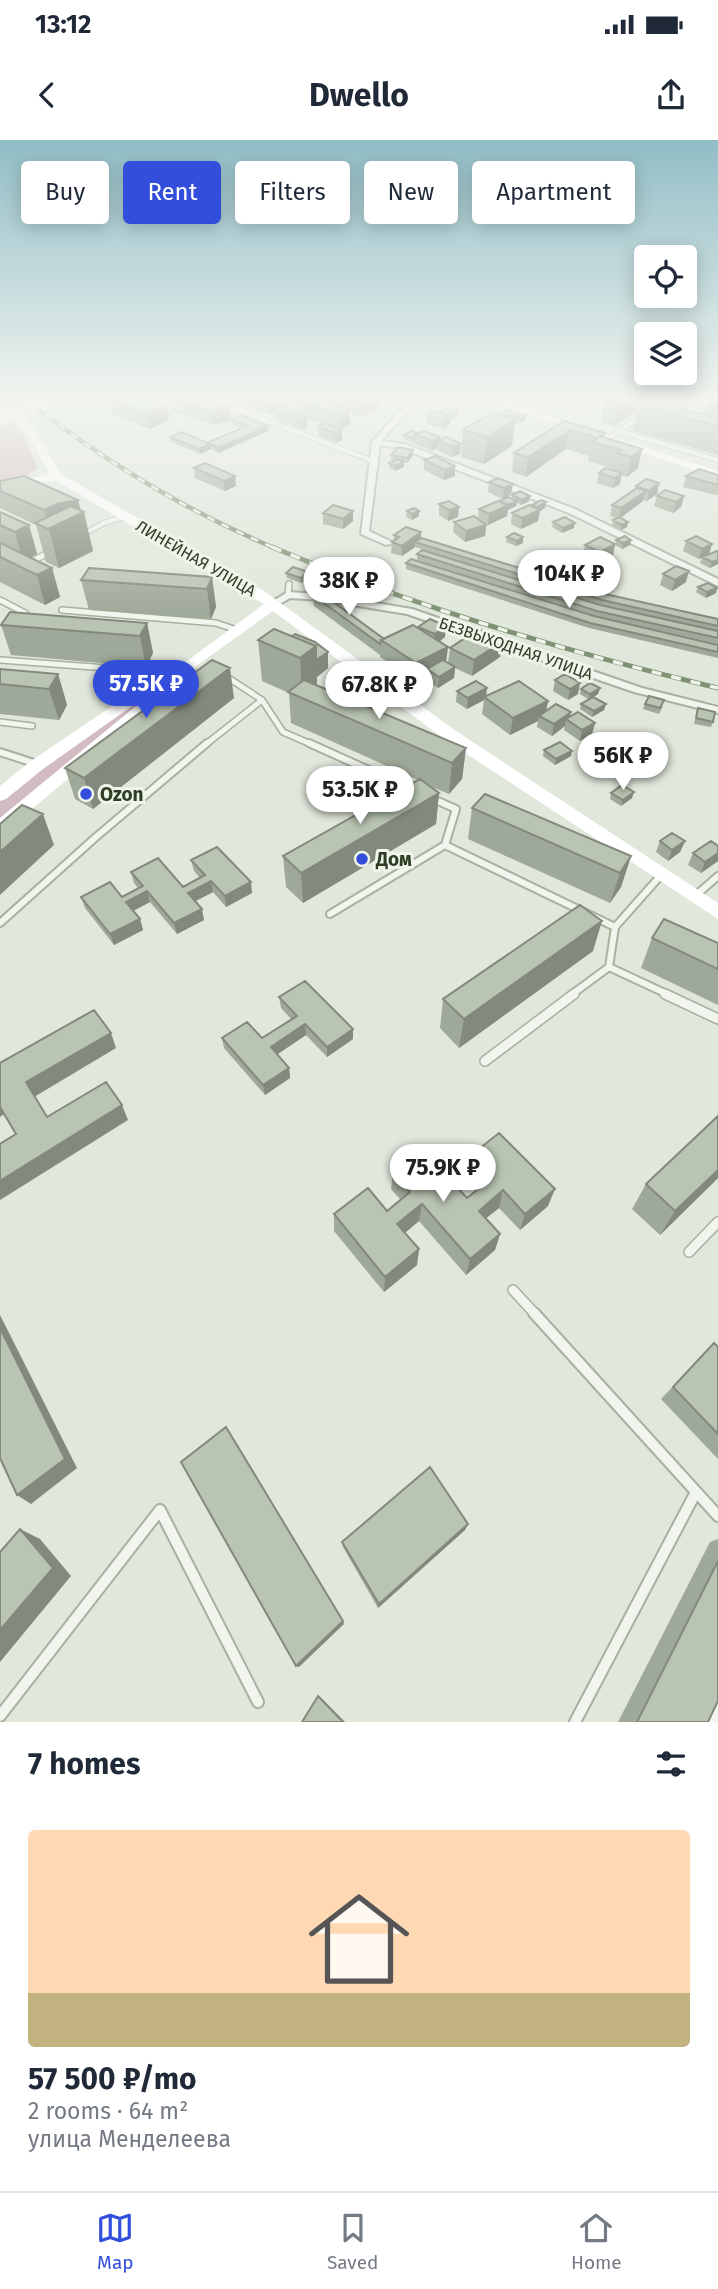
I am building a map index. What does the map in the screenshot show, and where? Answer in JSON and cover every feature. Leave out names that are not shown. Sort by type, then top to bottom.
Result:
[{"type":"main road","name":"ЛИНЕЙНАЯ УЛИЦА","points":[[53,469],[57,476],[274,604],[450,735],[718,912]]},
{"type":"main road","points":[[699,469],[718,475]]},
{"type":"main road","points":[[0,488],[57,476]]},
{"type":"main road","points":[[0,827],[237,630],[274,604]]},
{"type":"main road","points":[[0,795],[37,765],[161,677],[197,663]]},
{"type":"street","points":[[372,469],[364,532],[388,543]]},
{"type":"street","points":[[462,469],[572,511],[718,583]]},
{"type":"street","name":"БЕЗВЫХОДНАЯ УЛИЦА","points":[[274,604],[288,590],[408,611],[638,690],[718,710]]},
{"type":"lane","points":[[74,539],[104,523],[126,516]]},
{"type":"lane","points":[[21,567],[53,550]]},
{"type":"lane","points":[[0,600],[25,613]]},
{"type":"lane","points":[[62,610],[216,622],[237,630]]},
{"type":"lane","points":[[0,660],[147,671],[161,677]]},
{"type":"lane","points":[[216,670],[262,700],[283,732],[456,809],[445,845],[330,914]]},
{"type":"lane","points":[[0,923],[184,760],[262,700]]},
{"type":"lane","points":[[0,722],[32,726]]},
{"type":"lane","points":[[0,752],[37,765]]},
{"type":"lane","points":[[445,845],[615,927]]},
{"type":"lane","points":[[485,1061],[609,967],[615,927],[662,874]]},
{"type":"lane","points":[[695,897],[718,876]]},
{"type":"lane","points":[[609,967],[718,1019]]},
{"type":"lane","points":[[689,1252],[718,1223]]},
{"type":"lane","points":[[513,1290],[718,1516]]},
{"type":"lane","points":[[575,1722],[696,1492]]},
{"type":"lane","points":[[0,1716],[160,1510],[258,1702]]},
{"type":"lane","points":[[712,1722],[718,1708]]},
{"type":"shaded area","points":[[0,469],[36,469],[27,476],[0,484]]},
{"type":"shaded area","points":[[158,686],[160,688],[0,818],[0,800],[10,791]]},
{"type":"building","points":[[196,469],[218,469],[235,476],[224,481]]},
{"type":"building","points":[[608,469],[622,473],[615,478],[599,473]]},
{"type":"building","points":[[699,469],[718,475],[718,485],[686,476]]},
{"type":"building","points":[[24,476],[78,500],[44,510],[0,491],[0,481]]},
{"type":"building","points":[[498,478],[513,484],[504,488],[489,482]]},
{"type":"building","points":[[646,479],[659,483],[649,491],[636,486]]},
{"type":"building","points":[[637,488],[646,491],[621,508],[612,505]]},
{"type":"building","points":[[665,490],[684,496],[676,502],[657,496]]},
{"type":"building","points":[[520,491],[530,496],[522,500],[512,495]]},
{"type":"building","points":[[508,497],[517,501],[508,505],[499,501]]},
{"type":"building","points":[[541,500],[546,502],[537,507],[532,505]]},
{"type":"building","points":[[449,501],[459,507],[449,510],[439,504]]},
{"type":"building","points":[[498,501],[508,505],[489,514],[479,509]]},
{"type":"building","points":[[333,505],[353,511],[343,519],[323,513]]},
{"type":"building","points":[[529,505],[540,510],[522,518],[512,513]]},
{"type":"building","points":[[71,506],[84,512],[48,529],[35,523]]},
{"type":"building","points":[[414,508],[419,511],[412,514],[407,511]]},
{"type":"building","points":[[0,512],[29,525],[15,532],[0,525]]},
{"type":"building","points":[[474,516],[486,525],[466,531],[454,522]]},
{"type":"building","points":[[565,517],[575,523],[563,528],[553,522]]},
{"type":"building","points":[[619,517],[628,522],[622,525],[613,520]]},
{"type":"building","points":[[406,527],[421,532],[402,546],[392,542],[399,537],[394,535]]},
{"type":"building","points":[[514,533],[523,537],[517,541],[507,537]]},
{"type":"building","points":[[625,536],[631,540],[623,543],[616,540]]},
{"type":"building","points":[[696,536],[712,544],[702,549],[686,541]]},
{"type":"building","points":[[600,537],[615,544],[600,552],[585,545]]},
{"type":"building","points":[[421,538],[605,594],[718,619],[718,626],[602,600],[415,542]]},
{"type":"building","points":[[0,543],[52,568],[37,575],[0,557]]},
{"type":"building","points":[[422,550],[600,605],[718,631],[718,638],[597,611],[417,554]]},
{"type":"building","points":[[718,551],[718,560],[712,562],[702,557]]},
{"type":"building","points":[[411,559],[594,616],[718,645],[718,652],[590,623],[406,563]]},
{"type":"building","points":[[676,566],[689,571],[675,580],[663,574]]},
{"type":"building","points":[[293,567],[308,572],[301,578],[286,573]]},
{"type":"building","points":[[89,568],[212,577],[207,589],[81,580]]},
{"type":"building","points":[[708,583],[717,588],[707,592],[698,587]]},
{"type":"building","points":[[320,592],[384,639],[380,644],[313,595]]},
{"type":"building","points":[[10,612],[147,623],[140,636],[1,625]]},
{"type":"building","points":[[430,619],[446,626],[435,634],[418,627]]},
{"type":"building","points":[[413,625],[448,647],[416,663],[381,640]]},
{"type":"building","points":[[274,629],[316,646],[300,658],[258,640]]},
{"type":"building","points":[[479,629],[503,641],[474,660],[450,648]]},
{"type":"building","points":[[295,634],[315,642],[328,652],[316,660],[316,646],[292,636]]},
{"type":"building","points":[[212,660],[230,668],[84,778],[65,768]]},
{"type":"building","points":[[443,660],[455,667],[439,677],[427,669]]},
{"type":"building","points":[[0,669],[58,674],[49,689],[0,684]]},
{"type":"building","points":[[565,674],[580,683],[570,689],[555,680]]},
{"type":"building","points":[[304,680],[466,748],[452,763],[288,692]]},
{"type":"building","points":[[476,681],[487,688],[468,698],[457,691]]},
{"type":"building","points":[[519,681],[548,701],[513,718],[484,697]]},
{"type":"building","points":[[590,683],[600,688],[590,694],[581,689]]},
{"type":"building","points":[[649,696],[664,700],[660,708],[645,704]]},
{"type":"building","points":[[593,697],[606,704],[594,711],[581,704]]},
{"type":"building","points":[[556,704],[571,712],[554,724],[539,716]]},
{"type":"building","points":[[698,708],[715,712],[713,722],[696,718]]},
{"type":"building","points":[[578,712],[595,723],[582,730],[566,719]]},
{"type":"building","points":[[560,742],[572,751],[556,759],[544,750]]},
{"type":"building","points":[[420,779],[439,793],[301,873],[283,856]]},
{"type":"building","points":[[622,785],[634,792],[623,800],[611,793]]},
{"type":"building","points":[[485,794],[631,856],[620,873],[472,808]]},
{"type":"building","points":[[22,805],[43,814],[0,852],[0,824]]},
{"type":"building","points":[[672,833],[685,841],[672,850],[660,841]]},
{"type":"building","points":[[711,841],[718,846],[718,853],[705,862],[693,853]]},
{"type":"building","points":[[217,847],[251,882],[225,896],[211,881],[188,893],[202,909],[174,923],[147,891],[126,902],[140,919],[110,934],[81,897],[110,882],[122,897],[143,886],[131,872],[158,858],[183,887],[205,875],[191,860]]},
{"type":"building","points":[[580,905],[602,921],[464,1019],[443,999]]},
{"type":"building","points":[[664,919],[718,943],[718,969],[652,938]]},
{"type":"building","points":[[305,981],[353,1029],[327,1047],[305,1024],[271,1047],[289,1068],[263,1085],[222,1038],[247,1022],[262,1038],[297,1016],[279,997]]},
{"type":"building","points":[[94,1010],[111,1033],[26,1082],[47,1117],[106,1082],[122,1105],[0,1181],[0,1144],[16,1134],[0,1107],[0,1063]]},
{"type":"building","points":[[718,1116],[718,1170],[675,1211],[646,1184]]},
{"type":"building","points":[[499,1133],[555,1189],[525,1214],[503,1190],[479,1211],[500,1234],[470,1259],[422,1204],[397,1224],[419,1249],[385,1277],[334,1214],[368,1188],[387,1211],[410,1192],[393,1172],[422,1149],[467,1198],[492,1178],[470,1156]]},
{"type":"building","points":[[0,1328],[65,1459],[17,1495],[0,1458]]},
{"type":"building","points":[[714,1343],[718,1347],[718,1434],[673,1387]]},
{"type":"building","points":[[226,1427],[343,1621],[296,1666],[181,1462]]},
{"type":"building","points":[[430,1467],[468,1524],[379,1604],[342,1542]]},
{"type":"building","points":[[20,1529],[53,1568],[0,1630],[0,1552]]},
{"type":"building","points":[[718,1561],[718,1701],[708,1722],[637,1722]]},
{"type":"building","points":[[318,1696],[343,1722],[302,1722]]},
{"type":"railway","points":[[124,469],[175,500],[277,549]]},
{"type":"railway","points":[[272,547],[381,589],[492,626],[718,688]]},
{"type":"place","name":"Ozon","points":[[86,794]]},
{"type":"place","name":"Дом","points":[[362,859]]}]
